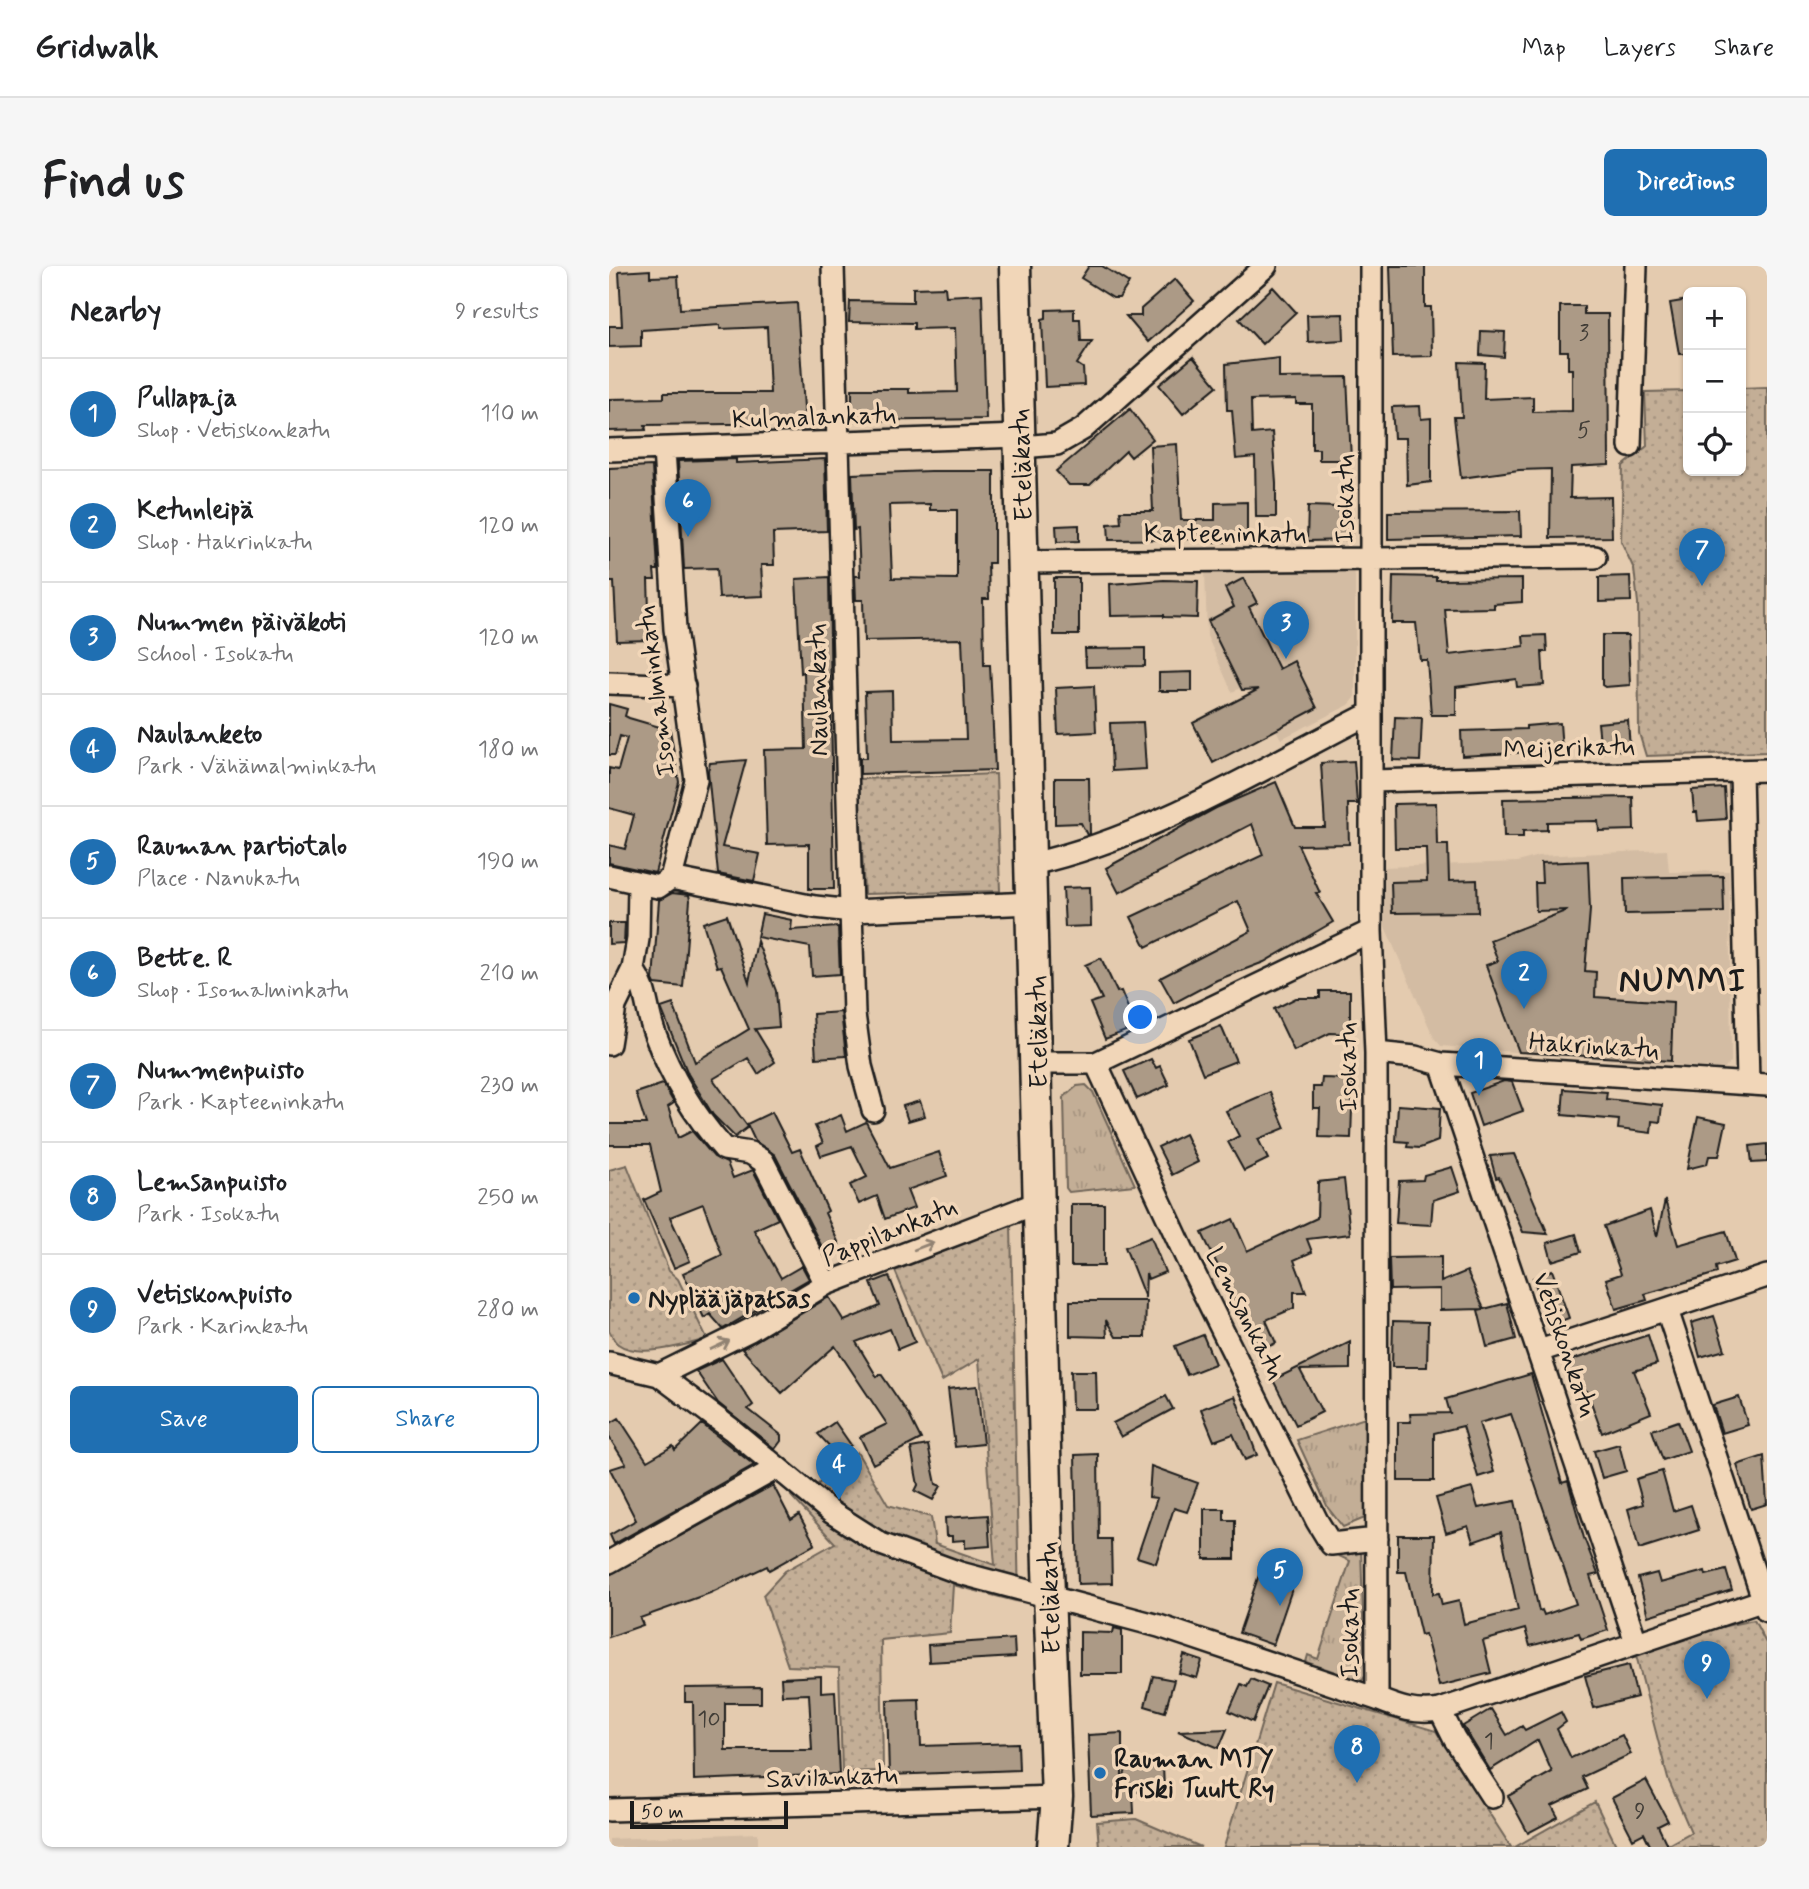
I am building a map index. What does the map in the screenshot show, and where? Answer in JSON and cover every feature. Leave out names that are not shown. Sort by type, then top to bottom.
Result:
[{"type":"main road","name":"Eteläkatu","points":[[1016,266],[1037,1063],[1028,1207],[1057,1797],[1053,1847]]},
{"type":"main road","name":"Eteläkatu","points":[[1057,1797],[1068,1847]]},
{"type":"street","name":"Naulankatu","points":[[834,266],[856,1043],[873,1110]]},
{"type":"street","name":"Isokatu","points":[[1371,266],[1371,931],[1376,1053],[1377,1699],[1408,1711],[1424,1713],[1440,1710],[1636,1642],[1766,1603]]},
{"type":"street","points":[[1630,446],[1636,266]]},
{"type":"street","name":"Kulmalankatu","points":[[609,450],[840,443],[1020,441],[1056,444],[1083,429],[1262,267]]},
{"type":"street","name":"Isomalminkatu","points":[[664,449],[670,573],[696,780],[671,878]]},
{"type":"street","name":"Kapteeninkatu","points":[[1023,562],[1595,557]]},
{"type":"street","points":[[609,683],[684,686]]},
{"type":"street","points":[[1032,864],[1092,848],[1188,807],[1371,713]]},
{"type":"street","name":"Meijerikatu","points":[[1372,781],[1767,769]]},
{"type":"street","points":[[1741,771],[1757,1084]]},
{"type":"street","points":[[609,876],[658,887],[671,878],[815,907],[852,911],[1034,903]]},
{"type":"street","points":[[609,1044],[615,1006],[633,969],[638,939],[639,884]]},
{"type":"street","points":[[1037,1063],[1095,1063],[1371,931]]},
{"type":"street","points":[[633,969],[645,987],[654,1031],[674,1078],[724,1149],[750,1153],[763,1161],[826,1284]]},
{"type":"street","name":"Hakrinkatu","points":[[1376,1053],[1415,1057],[1441,1064],[1757,1084]]},
{"type":"street","name":"Lemsankatu","points":[[1095,1063],[1186,1257],[1317,1521],[1331,1544],[1377,1539]]},
{"type":"street","name":"Vetiskonkatu","points":[[1441,1064],[1636,1642]]},
{"type":"street","name":"Pappilankatu","points":[[659,1375],[750,1330],[826,1284],[1028,1207]]},
{"type":"street","points":[[1539,1351],[1767,1276]]},
{"type":"street","points":[[1667,1310],[1766,1603]]},
{"type":"street","points":[[610,1360],[659,1375],[731,1429],[775,1469],[849,1525],[881,1544],[960,1573],[1160,1626],[1377,1699]]},
{"type":"street","points":[[609,1562],[775,1469]]},
{"type":"street","points":[[1440,1710],[1454,1738],[1492,1797]]},
{"type":"street","name":"Savilankatu","points":[[609,1810],[1057,1797]]},
{"type":"shaded area","points":[[1348,565],[1355,575],[1355,698],[1349,705],[1281,739],[1251,683],[1232,692],[1207,636],[1205,570]]},
{"type":"shaded area","points":[[1667,850],[1669,872],[1729,871],[1731,1062],[1724,1069],[1441,1046],[1434,1038],[1383,922],[1384,867],[1518,862],[1538,856]]},
{"type":"shaded area","points":[[758,1833],[758,1847],[609,1847],[609,1839]]},
{"type":"green space","points":[[1767,387],[1767,752],[1646,756],[1639,733],[1638,603],[1634,569],[1621,541],[1623,466],[1647,446],[1645,392],[1683,391],[1683,476],[1746,476],[1746,388]]},
{"type":"green space","points":[[996,774],[1000,891],[864,894],[859,779]]},
{"type":"green space","points":[[1086,1085],[1093,1092],[1135,1185],[1069,1192],[1066,1188],[1064,1097],[1077,1086]]},
{"type":"green space","points":[[627,1165],[669,1271],[678,1279],[707,1339],[662,1349],[637,1350],[617,1343],[609,1330],[609,1170]]},
{"type":"green space","points":[[1011,1224],[1019,1602],[953,1585],[950,1633],[881,1640],[883,1771],[842,1772],[839,1668],[788,1666],[763,1595],[785,1571],[835,1543],[791,1496],[806,1476],[817,1485],[857,1452],[888,1505],[931,1517],[935,1544],[995,1565],[979,1359],[942,1381],[895,1271]]},
{"type":"green space","points":[[1368,1417],[1369,1505],[1365,1518],[1343,1527],[1328,1508],[1297,1440]]},
{"type":"green space","points":[[1361,1549],[1365,1676],[1362,1681],[1306,1662],[1308,1655],[1318,1659],[1350,1561],[1339,1556],[1345,1550]]},
{"type":"green space","points":[[1754,1620],[1767,1645],[1767,1847],[1664,1847],[1691,1832],[1668,1779],[1636,1655],[1716,1628]]},
{"type":"green space","points":[[1274,1683],[1436,1731],[1511,1847],[1224,1847]]},
{"type":"green space","points":[[1595,1802],[1617,1847],[1515,1847]]},
{"type":"green space","points":[[1136,1819],[1201,1847],[1099,1847],[1097,1822]]},
{"type":"building","points":[[1089,266],[1102,266],[1129,283],[1119,298],[1113,298],[1081,278]]},
{"type":"building","points":[[1390,266],[1425,266],[1425,307],[1431,307],[1432,356],[1393,357]]},
{"type":"building","points":[[650,270],[650,277],[678,276],[680,309],[797,303],[805,423],[645,425],[646,430],[609,431],[609,399],[664,398],[664,393],[770,393],[767,327],[720,329],[720,325],[641,330],[641,346],[609,347],[609,326],[622,326],[619,272]]},
{"type":"building","points":[[1175,279],[1194,301],[1148,342],[1126,316],[1141,316],[1141,309]]},
{"type":"building","points":[[945,287],[946,296],[982,294],[986,419],[852,421],[852,389],[909,389],[909,393],[957,392],[955,328],[914,329],[914,323],[849,322],[850,301],[913,302],[913,288]]},
{"type":"building","points":[[1273,287],[1296,312],[1262,344],[1239,319]]},
{"type":"building","points":[[1683,301],[1683,354],[1679,354],[1670,303]]},
{"type":"building","points":[[1560,306],[1584,306],[1584,314],[1608,314],[1609,465],[1571,467],[1570,498],[1611,497],[1612,537],[1550,538],[1551,469],[1519,470],[1461,478],[1454,417],[1462,417],[1459,362],[1485,363],[1484,399],[1533,397],[1533,412],[1572,411],[1572,369],[1568,369],[1568,351],[1560,351]]},
{"type":"building","points":[[1074,309],[1074,319],[1080,319],[1081,341],[1092,341],[1077,364],[1083,368],[1084,385],[1045,387],[1042,319],[1046,318],[1046,310]]},
{"type":"building","points":[[1343,314],[1344,340],[1308,342],[1307,315]]},
{"type":"building","points":[[1481,331],[1505,332],[1504,357],[1480,355]]},
{"type":"building","points":[[1193,357],[1217,386],[1183,414],[1159,385]]},
{"type":"building","points":[[1279,358],[1279,378],[1347,377],[1351,460],[1319,460],[1319,449],[1312,449],[1312,404],[1296,404],[1296,399],[1251,400],[1252,434],[1272,432],[1276,483],[1276,517],[1256,517],[1255,457],[1236,459],[1232,410],[1227,410],[1226,364]]},
{"type":"building","points":[[1420,406],[1421,419],[1431,418],[1431,482],[1407,485],[1406,438],[1394,438],[1392,407]]},
{"type":"building","points":[[1130,409],[1153,439],[1131,457],[1126,451],[1090,485],[1069,485],[1056,471]]},
{"type":"building","points":[[1177,444],[1181,520],[1215,520],[1215,503],[1247,502],[1247,542],[1203,542],[1199,534],[1199,539],[1109,540],[1108,524],[1121,523],[1120,511],[1153,511],[1150,446]]},
{"type":"building","points":[[736,459],[736,463],[825,459],[827,531],[773,533],[774,565],[761,565],[763,596],[719,598],[717,568],[684,569],[678,461]]},
{"type":"building","points":[[652,466],[658,570],[654,570],[655,580],[648,580],[650,640],[617,641],[614,582],[609,582],[609,468]]},
{"type":"building","points":[[994,471],[994,563],[988,563],[989,599],[983,599],[984,665],[990,665],[995,770],[860,774],[860,758],[867,758],[865,692],[892,691],[893,740],[966,739],[962,639],[864,641],[863,600],[856,600],[855,576],[860,576],[858,529],[854,530],[852,474]],"holes":[[[930,504],[930,510],[957,510],[957,579],[892,578],[889,505]]]},
{"type":"building","points":[[1308,506],[1338,507],[1339,513],[1352,513],[1351,540],[1307,541]]},
{"type":"building","points":[[1520,511],[1521,536],[1388,539],[1388,512]]},
{"type":"building","points":[[1079,525],[1079,541],[1057,542],[1056,526]]},
{"type":"building","points":[[1393,576],[1436,577],[1436,580],[1522,579],[1522,602],[1494,604],[1494,608],[1445,609],[1449,655],[1524,646],[1523,636],[1546,635],[1547,652],[1542,652],[1544,685],[1517,687],[1516,679],[1456,687],[1456,715],[1431,715],[1427,660],[1420,660],[1416,623],[1392,623]]},
{"type":"building","points":[[1630,576],[1631,601],[1599,602],[1599,577]]},
{"type":"building","points":[[829,577],[834,889],[809,889],[809,844],[767,845],[764,750],[806,749],[804,672],[801,673],[796,579]]},
{"type":"building","points":[[1054,578],[1079,578],[1079,635],[1054,635]]},
{"type":"building","points":[[1244,578],[1257,603],[1249,607],[1279,669],[1294,661],[1317,708],[1213,763],[1193,723],[1259,689],[1242,690],[1208,621],[1234,607],[1225,588]]},
{"type":"building","points":[[1164,580],[1198,581],[1197,618],[1164,615],[1111,616],[1110,584]]},
{"type":"building","points":[[1602,635],[1628,635],[1630,685],[1602,685]]},
{"type":"building","points":[[1145,648],[1145,666],[1086,667],[1085,649]]},
{"type":"building","points":[[1192,672],[1192,691],[1159,691],[1159,673]]},
{"type":"building","points":[[1094,686],[1096,732],[1058,734],[1056,688]]},
{"type":"building","points":[[609,704],[627,709],[625,716],[629,718],[670,730],[679,782],[655,873],[609,863],[609,845],[625,849],[634,815],[609,808],[609,768],[618,770],[627,738],[620,736],[615,755],[609,755]]},
{"type":"building","points":[[1395,717],[1422,718],[1420,761],[1393,760]]},
{"type":"building","points":[[1628,720],[1630,749],[1601,752],[1598,723]]},
{"type":"building","points":[[1143,722],[1146,769],[1112,771],[1110,723]]},
{"type":"building","points":[[1560,723],[1562,750],[1462,756],[1461,731],[1526,729],[1526,726]]},
{"type":"building","points":[[746,760],[722,847],[760,854],[754,881],[718,874],[708,771],[710,763]]},
{"type":"building","points":[[1354,761],[1357,804],[1348,804],[1349,844],[1298,845],[1320,893],[1316,893],[1333,922],[1264,962],[1217,980],[1174,1003],[1160,978],[1251,931],[1238,901],[1146,947],[1131,917],[1263,855],[1252,824],[1119,893],[1106,868],[1216,808],[1276,782],[1295,827],[1325,827],[1321,763]]},
{"type":"building","points":[[1055,778],[1089,778],[1090,834],[1087,835],[1081,823],[1055,824]]},
{"type":"building","points":[[1724,788],[1726,819],[1698,821],[1697,812],[1694,812],[1692,790]]},
{"type":"building","points":[[1633,797],[1634,830],[1599,831],[1598,821],[1547,822],[1547,830],[1523,831],[1523,837],[1504,837],[1503,799]]},
{"type":"building","points":[[1436,803],[1437,845],[1448,845],[1449,881],[1477,880],[1478,912],[1392,913],[1391,882],[1427,881],[1426,848],[1395,848],[1394,804]]},
{"type":"building","points":[[1588,861],[1590,910],[1585,971],[1596,972],[1595,997],[1673,1002],[1671,1061],[1519,1052],[1486,965],[1498,961],[1490,940],[1568,910],[1536,911],[1535,883],[1542,883],[1541,863]]},
{"type":"building","points":[[1723,876],[1724,912],[1625,914],[1624,878]]},
{"type":"building","points":[[1090,887],[1091,926],[1065,927],[1063,888]]},
{"type":"building","points":[[672,893],[689,895],[690,900],[683,987],[655,984],[653,980],[659,900]]},
{"type":"building","points":[[762,914],[792,920],[791,930],[838,927],[840,974],[812,976],[810,947],[757,937]]},
{"type":"building","points":[[727,915],[749,982],[757,941],[776,991],[779,1027],[755,1029],[775,1062],[758,1074],[748,1058],[713,1079],[748,1127],[735,1137],[713,1115],[688,1074],[661,1008],[673,1004],[695,1062],[749,1029],[721,966],[717,967],[703,923]]},
{"type":"building","points":[[609,923],[625,923],[624,943],[609,944]]},
{"type":"building","points":[[1101,958],[1117,992],[1121,991],[1136,1027],[1105,1039],[1090,1003],[1102,999],[1085,965]]},
{"type":"building","points":[[1320,991],[1350,991],[1350,1034],[1330,1033],[1294,1051],[1274,1009],[1296,998],[1320,998]]},
{"type":"building","points":[[841,1012],[846,1056],[816,1058],[813,1014]]},
{"type":"building","points":[[1221,1026],[1236,1061],[1203,1074],[1189,1039]]},
{"type":"building","points":[[1151,1059],[1156,1068],[1160,1066],[1169,1085],[1137,1099],[1124,1071]]},
{"type":"building","points":[[1322,1078],[1353,1079],[1351,1138],[1319,1137],[1320,1108],[1313,1108],[1313,1087],[1321,1087]]},
{"type":"building","points":[[1504,1081],[1512,1082],[1523,1111],[1481,1126],[1470,1093]]},
{"type":"building","points":[[663,1084],[674,1103],[668,1107],[678,1138],[692,1131],[714,1157],[727,1163],[733,1178],[753,1170],[778,1219],[754,1230],[781,1278],[802,1266],[809,1279],[723,1329],[710,1314],[704,1318],[683,1273],[722,1255],[703,1204],[670,1217],[690,1261],[674,1268],[644,1200],[661,1192],[650,1145],[609,1145],[609,1124],[646,1124],[636,1093]]},
{"type":"building","points":[[1564,1089],[1607,1092],[1606,1099],[1662,1105],[1660,1122],[1652,1121],[1651,1133],[1618,1129],[1619,1120],[1562,1115]]},
{"type":"building","points":[[1270,1092],[1285,1128],[1258,1139],[1268,1159],[1244,1171],[1228,1142],[1239,1136],[1226,1111]]},
{"type":"building","points":[[920,1101],[925,1116],[908,1121],[903,1106]]},
{"type":"building","points":[[1398,1105],[1440,1108],[1438,1141],[1420,1148],[1407,1147],[1408,1142],[1396,1141]]},
{"type":"building","points":[[772,1112],[792,1152],[800,1149],[828,1211],[825,1213],[839,1244],[824,1251],[775,1155],[755,1141],[747,1124]]},
{"type":"building","points":[[841,1115],[847,1131],[866,1122],[890,1168],[939,1152],[947,1176],[907,1190],[914,1208],[885,1219],[877,1196],[859,1204],[850,1185],[867,1177],[852,1146],[821,1156],[817,1146],[823,1143],[815,1126]]},
{"type":"building","points":[[1698,1117],[1726,1123],[1719,1156],[1709,1156],[1707,1164],[1687,1169]]},
{"type":"building","points":[[1185,1134],[1198,1162],[1172,1175],[1158,1147]]},
{"type":"building","points":[[1767,1144],[1767,1162],[1752,1163],[1750,1146]]},
{"type":"building","points":[[1514,1154],[1548,1234],[1523,1232],[1499,1177],[1496,1178],[1490,1156]]},
{"type":"building","points":[[1452,1167],[1460,1191],[1433,1200],[1431,1225],[1396,1223],[1399,1181],[1423,1180],[1424,1175]]},
{"type":"building","points":[[1344,1179],[1350,1234],[1307,1239],[1312,1252],[1294,1260],[1306,1292],[1294,1292],[1294,1308],[1266,1320],[1276,1343],[1259,1351],[1202,1233],[1233,1219],[1247,1251],[1317,1218],[1318,1182]]},
{"type":"building","points":[[1665,1200],[1678,1245],[1726,1231],[1735,1261],[1716,1267],[1717,1273],[1645,1294],[1647,1300],[1616,1309],[1606,1279],[1621,1274],[1604,1226],[1650,1210],[1657,1237]]},
{"type":"building","points":[[1071,1204],[1104,1204],[1104,1266],[1071,1266]]},
{"type":"building","points":[[1576,1234],[1581,1252],[1552,1261],[1547,1243]]},
{"type":"building","points":[[1151,1237],[1165,1272],[1148,1279],[1146,1273],[1145,1298],[1125,1247]]},
{"type":"building","points":[[1441,1257],[1441,1282],[1467,1271],[1484,1309],[1507,1303],[1516,1339],[1487,1347],[1478,1310],[1483,1309],[1440,1310],[1440,1289],[1390,1290],[1389,1258]]},
{"type":"building","points":[[1552,1270],[1569,1318],[1550,1325],[1533,1278]]},
{"type":"building","points":[[889,1276],[915,1342],[898,1349],[890,1329],[856,1342],[877,1377],[881,1374],[909,1415],[921,1439],[873,1464],[860,1437],[887,1424],[835,1346],[782,1393],[742,1349],[829,1297],[844,1321],[880,1306],[871,1283]]},
{"type":"building","points":[[1070,1301],[1146,1301],[1145,1337],[1116,1337],[1106,1320],[1107,1337],[1070,1336]]},
{"type":"building","points":[[1714,1316],[1725,1350],[1700,1357],[1691,1323]]},
{"type":"building","points":[[1393,1321],[1428,1322],[1427,1367],[1392,1367]]},
{"type":"building","points":[[1203,1335],[1215,1364],[1187,1375],[1175,1346]]},
{"type":"building","points":[[1648,1335],[1657,1364],[1634,1371],[1651,1413],[1602,1433],[1587,1391],[1574,1395],[1563,1363]]},
{"type":"building","points":[[1350,1342],[1350,1369],[1300,1370],[1322,1412],[1296,1425],[1273,1380]]},
{"type":"building","points":[[722,1359],[753,1405],[748,1409],[781,1435],[781,1441],[775,1449],[718,1403],[696,1371]]},
{"type":"building","points":[[1071,1371],[1096,1371],[1097,1409],[1072,1409]]},
{"type":"building","points":[[1531,1374],[1562,1483],[1568,1481],[1584,1538],[1598,1574],[1590,1576],[1608,1630],[1581,1639],[1579,1633],[1530,1646],[1525,1629],[1483,1641],[1491,1673],[1439,1686],[1425,1634],[1421,1635],[1406,1572],[1398,1572],[1398,1535],[1434,1535],[1433,1594],[1439,1593],[1442,1605],[1459,1601],[1464,1624],[1518,1610],[1501,1532],[1473,1542],[1468,1526],[1446,1533],[1436,1498],[1472,1488],[1478,1508],[1515,1501],[1539,1611],[1542,1610],[1544,1615],[1576,1604],[1511,1414],[1479,1423],[1494,1472],[1478,1477],[1463,1426],[1434,1433],[1434,1481],[1398,1481],[1398,1422],[1411,1422],[1410,1414],[1450,1413],[1446,1399]]},
{"type":"building","points":[[977,1386],[983,1444],[955,1447],[948,1389]]},
{"type":"building","points":[[1166,1396],[1173,1409],[1121,1437],[1113,1423]]},
{"type":"building","points":[[1235,1396],[1257,1455],[1245,1460],[1233,1434],[1214,1441],[1201,1409]]},
{"type":"building","points":[[1739,1397],[1748,1425],[1722,1433],[1713,1405]]},
{"type":"building","points":[[619,1418],[647,1461],[673,1446],[675,1450],[702,1424],[754,1465],[614,1544],[610,1535],[636,1520],[610,1469],[626,1464],[609,1437],[609,1424]]},
{"type":"building","points":[[1678,1421],[1689,1451],[1663,1460],[1652,1430]]},
{"type":"building","points":[[835,1422],[851,1445],[837,1454],[818,1434]]},
{"type":"building","points":[[1619,1444],[1626,1471],[1602,1478],[1594,1451]]},
{"type":"building","points":[[928,1445],[936,1484],[941,1486],[933,1500],[915,1491],[918,1485],[911,1448]]},
{"type":"building","points":[[1098,1454],[1099,1539],[1111,1539],[1112,1583],[1078,1584],[1075,1455]]},
{"type":"building","points":[[1764,1456],[1767,1504],[1751,1509],[1737,1465]]},
{"type":"building","points":[[1151,1466],[1198,1483],[1187,1512],[1174,1508],[1156,1563],[1137,1557],[1157,1498],[1149,1497]]},
{"type":"building","points":[[1662,1471],[1673,1511],[1691,1505],[1699,1530],[1639,1549],[1628,1509],[1643,1504],[1636,1479]]},
{"type":"building","points":[[773,1485],[791,1520],[799,1515],[815,1544],[769,1570],[767,1566],[710,1593],[640,1618],[643,1625],[609,1637],[609,1575]]},
{"type":"building","points":[[1204,1509],[1224,1509],[1224,1520],[1235,1520],[1235,1559],[1204,1559]]},
{"type":"building","points":[[988,1515],[990,1546],[965,1548],[965,1540],[952,1541],[952,1536],[946,1536],[945,1518]]},
{"type":"building","points":[[1261,1569],[1295,1580],[1273,1645],[1239,1633]]},
{"type":"building","points":[[1726,1570],[1732,1590],[1648,1616],[1638,1578],[1657,1573],[1660,1583],[1705,1571],[1706,1575]]},
{"type":"building","points":[[1114,1628],[1122,1630],[1122,1674],[1080,1674],[1080,1632],[1113,1633]]},
{"type":"building","points":[[1014,1639],[1015,1657],[929,1662],[928,1645]]},
{"type":"building","points":[[1184,1655],[1202,1661],[1197,1678],[1179,1673]]},
{"type":"building","points":[[1629,1665],[1637,1697],[1594,1708],[1585,1676]]},
{"type":"building","points":[[821,1676],[821,1692],[835,1691],[839,1774],[694,1780],[693,1702],[685,1702],[685,1688],[761,1687],[761,1703],[725,1703],[725,1750],[812,1750],[809,1694],[782,1695],[781,1678]]},
{"type":"building","points":[[1153,1676],[1174,1680],[1165,1712],[1145,1706]]},
{"type":"building","points":[[1251,1679],[1268,1686],[1253,1722],[1229,1711],[1241,1684],[1247,1687]]},
{"type":"building","points":[[919,1699],[921,1746],[1018,1743],[1019,1770],[889,1775],[887,1700]]},
{"type":"building","points":[[1491,1709],[1507,1735],[1522,1726],[1525,1730],[1561,1712],[1566,1722],[1557,1729],[1571,1758],[1622,1735],[1631,1754],[1582,1777],[1588,1789],[1552,1806],[1558,1817],[1528,1833],[1508,1796],[1552,1772],[1538,1740],[1490,1770],[1463,1726]]},
{"type":"building","points":[[1227,1729],[1219,1748],[1178,1731]]},
{"type":"building","name":"Rauman MTY Friski Tuult Ry","points":[[1122,1733],[1122,1781],[1127,1767],[1163,1765],[1164,1790],[1133,1792],[1134,1813],[1091,1815],[1088,1735]]},
{"type":"building","points":[[1646,1780],[1668,1821],[1658,1826],[1668,1847],[1651,1847],[1644,1833],[1633,1839],[1612,1798]]},
{"type":"place","name":"Bette. R","points":[[688,537]]},
{"type":"place","name":"Nummenpuisto","points":[[1702,586]]},
{"type":"place","name":"Nummen päiväkoti","points":[[1286,659]]},
{"type":"place","name":"Ketunleipä","points":[[1524,1009]]},
{"type":"place","name":"Pullapaja","points":[[1479,1096]]},
{"type":"place","name":"Nyplääjäpatsas","points":[[634,1298]]},
{"type":"place","name":"Naulanketo","points":[[839,1500]]},
{"type":"place","name":"Rauman partiotalo","points":[[1280,1606]]},
{"type":"place","name":"Vetiskonpuisto","points":[[1707,1699]]},
{"type":"place","name":"Rauman MTY Friski Tuult Ry","points":[[1100,1773]]},
{"type":"place","name":"Lemsanpuisto","points":[[1357,1783]]},
{"type":"district","name":"NUMMI","points":[[1683,979]]}]
